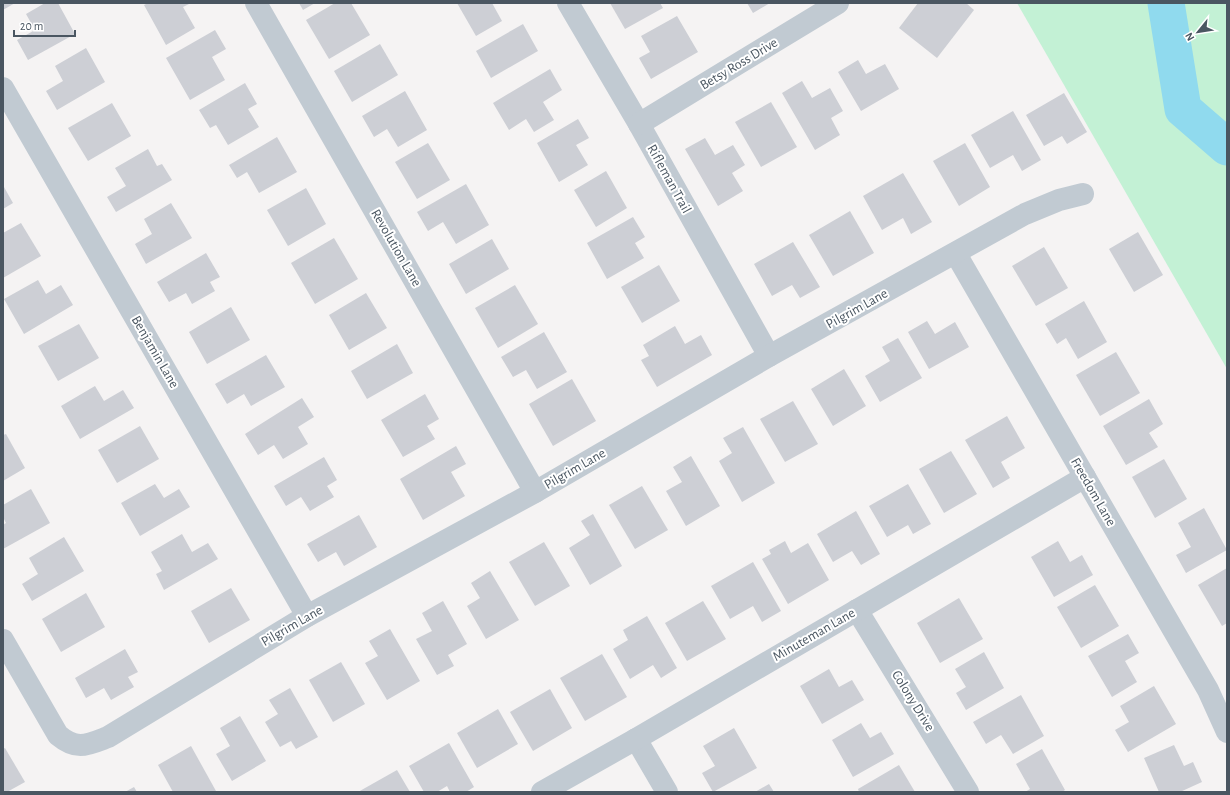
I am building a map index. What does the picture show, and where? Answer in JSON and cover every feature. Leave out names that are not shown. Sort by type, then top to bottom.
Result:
[{"type":"street","name":"Revolution Lane","points":[[256,3],[535,492]]},
{"type":"street","name":"Rifleman Trail","points":[[568,3],[639,124],[769,356]]},
{"type":"street","name":"Betsy Ross Drive","points":[[639,124],[838,3]]},
{"type":"street","name":"Benjamin Lane","points":[[3,88],[307,616]]},
{"type":"street","name":"Pilgrim Lane","points":[[3,640],[58,736],[69,744],[88,744],[108,736],[307,616],[535,492],[769,356],[956,254],[1025,214],[1059,200],[1083,194]]},
{"type":"street","name":"Freedom Lane","points":[[956,254],[1208,690],[1227,732]]},
{"type":"street","name":"Minuteman Lane","points":[[542,792],[636,739],[1085,477]]},
{"type":"street","name":"Colony Drive","points":[[857,610],[968,792]]},
{"type":"street","points":[[636,739],[667,792]]},
{"type":"green space","points":[[1017,3],[1227,3],[1227,369]]},
{"type":"building","points":[[3,3],[15,3],[3,10]]},
{"type":"building","points":[[45,3],[58,3],[75,34],[28,60],[17,40],[35,30],[26,14]]},
{"type":"building","points":[[148,3],[191,3],[183,7],[195,28],[166,45],[144,5]]},
{"type":"building","points":[[299,3],[315,3],[303,10]]},
{"type":"building","points":[[335,3],[351,3],[370,35],[329,59],[306,20]]},
{"type":"building","points":[[457,3],[492,3],[502,21],[476,36]]},
{"type":"building","points":[[610,3],[660,3],[663,8],[625,29]]},
{"type":"building","points":[[747,3],[770,3],[753,13]]},
{"type":"building","points":[[918,3],[966,3],[974,10],[937,58],[899,28]]},
{"type":"building","points":[[677,16],[698,52],[651,79],[639,58],[650,52],[641,36]]},
{"type":"building","points":[[523,24],[538,51],[491,78],[476,51]]},
{"type":"building","points":[[215,30],[226,49],[212,57],[225,80],[190,100],[166,58]]},
{"type":"building","points":[[380,44],[398,75],[352,102],[334,71]]},
{"type":"building","points":[[86,48],[105,82],[57,110],[46,91],[63,81],[55,66]]},
{"type":"building","points":[[858,60],[866,74],[885,64],[899,89],[861,111],[838,72]]},
{"type":"building","points":[[550,69],[562,90],[543,102],[554,120],[534,132],[526,119],[509,130],[493,103]]},
{"type":"building","points":[[802,81],[812,98],[830,88],[843,111],[831,118],[840,135],[815,150],[782,93]]},
{"type":"building","points":[[245,83],[257,104],[248,109],[259,127],[228,145],[216,125],[210,128],[199,110]]},
{"type":"building","points":[[405,91],[427,130],[398,147],[387,129],[374,137],[362,116]]},
{"type":"building","points":[[1064,93],[1087,132],[1067,144],[1062,136],[1044,146],[1026,115]]},
{"type":"building","points":[[771,102],[797,147],[761,167],[735,122]]},
{"type":"building","points":[[112,103],[131,136],[88,161],[68,128]]},
{"type":"building","points":[[1013,111],[1041,160],[1022,171],[1013,155],[990,168],[971,135]]},
{"type":"building","points":[[578,119],[589,138],[576,145],[588,165],[559,182],[537,143]]},
{"type":"building","points":[[277,137],[297,172],[259,193],[247,172],[237,178],[229,165]]},
{"type":"building","points":[[705,138],[715,155],[733,145],[745,165],[732,173],[743,191],[718,206],[685,149]]},
{"type":"building","points":[[428,143],[450,180],[417,199],[395,162]]},
{"type":"building","points":[[965,143],[990,187],[959,206],[933,161]]},
{"type":"building","points":[[148,149],[157,166],[162,164],[172,180],[116,212],[107,197],[126,186],[115,168]]},
{"type":"building","points":[[606,171],[627,208],[596,227],[574,190]]},
{"type":"building","points":[[903,173],[932,222],[911,234],[903,218],[882,230],[863,196]]},
{"type":"building","points":[[466,184],[489,225],[456,244],[443,222],[428,231],[417,212]]},
{"type":"building","points":[[4,187],[13,203],[3,209],[3,188]]},
{"type":"building","points":[[306,188],[326,224],[288,246],[267,210]]},
{"type":"building","points":[[171,203],[192,238],[146,264],[135,244],[152,234],[144,219]]},
{"type":"building","points":[[850,211],[874,253],[833,276],[809,235]]},
{"type":"building","points":[[633,217],[645,237],[635,243],[644,258],[607,279],[587,243]]},
{"type":"building","points":[[21,223],[41,256],[3,278],[3,233]]},
{"type":"building","points":[[1138,232],[1163,275],[1134,292],[1109,249]]},
{"type":"building","points":[[334,238],[358,279],[315,304],[291,263]]},
{"type":"building","points":[[492,239],[509,269],[466,294],[449,264]]},
{"type":"building","points":[[793,242],[820,287],[800,298],[792,285],[772,296],[754,264]]},
{"type":"building","points":[[1044,247],[1068,288],[1036,306],[1012,266]]},
{"type":"building","points":[[206,253],[220,277],[210,282],[215,291],[192,304],[186,293],[169,302],[157,282]]},
{"type":"building","points":[[659,265],[680,301],[642,323],[621,287]]},
{"type":"building","points":[[38,280],[46,294],[61,285],[73,305],[24,334],[4,299]]},
{"type":"building","points":[[515,285],[538,324],[498,348],[475,308]]},
{"type":"building","points":[[366,293],[387,328],[349,350],[329,315]]},
{"type":"building","points":[[1084,301],[1107,342],[1078,359],[1066,338],[1057,344],[1045,324]]},
{"type":"building","points":[[231,307],[250,340],[207,364],[189,332]]},
{"type":"building","points":[[927,321],[935,334],[955,322],[969,347],[929,369],[908,332]]},
{"type":"building","points":[[79,324],[99,358],[58,381],[38,346]]},
{"type":"building","points":[[675,326],[685,344],[701,335],[712,355],[657,387],[641,360],[649,356],[643,345]]},
{"type":"building","points":[[544,332],[567,372],[537,389],[526,370],[513,377],[501,357]]},
{"type":"building","points":[[898,338],[922,378],[880,402],[865,376],[890,361],[882,347]]},
{"type":"building","points":[[397,344],[413,373],[367,399],[351,371]]},
{"type":"building","points":[[1116,352],[1140,393],[1100,416],[1076,375]]},
{"type":"building","points":[[266,355],[285,387],[251,406],[244,394],[227,404],[215,384]]},
{"type":"building","points":[[844,369],[866,406],[833,426],[811,389]]},
{"type":"building","points":[[572,379],[596,421],[553,446],[529,404]]},
{"type":"building","points":[[95,386],[104,401],[123,390],[134,408],[80,439],[61,406]]},
{"type":"building","points":[[425,394],[439,419],[427,426],[435,439],[403,457],[381,420]]},
{"type":"building","points":[[302,398],[314,417],[298,427],[308,444],[283,459],[274,445],[258,455],[245,434]]},
{"type":"building","points":[[1149,399],[1163,424],[1149,433],[1158,447],[1126,465],[1103,426]]},
{"type":"building","points":[[793,401],[818,444],[785,462],[760,419]]},
{"type":"building","points":[[1007,416],[1025,448],[1001,462],[1010,478],[993,488],[965,440]]},
{"type":"building","points":[[140,426],[159,459],[117,483],[98,450]]},
{"type":"building","points":[[743,427],[775,483],[742,502],[719,461],[732,453],[723,438]]},
{"type":"building","points":[[6,434],[25,468],[3,481],[3,435]]},
{"type":"building","points":[[456,446],[466,464],[451,472],[465,496],[423,520],[400,479]]},
{"type":"building","points":[[951,451],[977,494],[944,513],[919,469]]},
{"type":"building","points":[[691,456],[720,506],[686,526],[666,491],[682,482],[673,467]]},
{"type":"building","points":[[324,457],[337,480],[327,486],[334,497],[310,511],[301,497],[286,506],[274,486]]},
{"type":"building","points":[[1164,459],[1187,499],[1155,518],[1132,477]]},
{"type":"building","points":[[155,484],[164,498],[179,489],[190,507],[140,536],[121,503]]},
{"type":"building","points":[[908,484],[931,524],[913,534],[908,525],[887,537],[869,506]]},
{"type":"building","points":[[642,486],[668,530],[635,549],[609,505]]},
{"type":"building","points":[[31,489],[50,523],[3,549],[3,525],[6,523],[3,517],[3,505]]},
{"type":"building","points":[[1204,508],[1227,550],[1186,573],[1176,555],[1191,547],[1178,523]]},
{"type":"building","points":[[856,511],[880,554],[861,565],[852,551],[833,562],[817,534]]},
{"type":"building","points":[[593,514],[622,566],[590,585],[569,548],[590,535],[581,521]]},
{"type":"building","points":[[359,515],[377,547],[344,566],[336,552],[318,562],[307,544]]},
{"type":"building","points":[[182,534],[192,552],[208,543],[218,559],[164,590],[156,574],[162,571],[151,552]]},
{"type":"building","points":[[64,537],[84,571],[32,601],[22,584],[38,574],[29,558]]},
{"type":"building","points":[[785,541],[791,553],[808,543],[829,580],[788,604],[762,559],[771,554],[769,550]]},
{"type":"building","points":[[1058,541],[1070,562],[1082,555],[1093,575],[1054,597],[1031,557]]},
{"type":"building","points":[[544,542],[570,586],[535,606],[509,562]]},
{"type":"building","points":[[753,562],[781,611],[762,622],[753,606],[730,619],[711,586]]},
{"type":"building","points":[[1227,568],[1227,623],[1222,626],[1198,585]]},
{"type":"building","points":[[490,571],[519,620],[486,639],[467,606],[480,598],[471,583]]},
{"type":"building","points":[[1095,585],[1119,626],[1081,648],[1057,607]]},
{"type":"building","points":[[231,588],[250,620],[209,643],[191,611]]},
{"type":"building","points":[[86,593],[105,627],[61,652],[42,619]]},
{"type":"building","points":[[959,598],[983,639],[940,663],[917,623]]},
{"type":"building","points":[[443,601],[467,644],[448,655],[454,666],[437,675],[416,639],[432,631],[422,613]]},
{"type":"building","points":[[703,601],[726,639],[687,661],[665,623]]},
{"type":"building","points":[[647,616],[677,668],[661,678],[653,665],[630,679],[613,649],[628,640],[623,630]]},
{"type":"building","points":[[390,629],[420,681],[387,700],[365,663],[378,656],[369,641]]},
{"type":"building","points":[[1128,634],[1139,653],[1125,661],[1137,682],[1112,697],[1088,656]]},
{"type":"building","points":[[125,649],[138,672],[128,677],[134,687],[111,700],[104,688],[86,698],[75,678]]},
{"type":"building","points":[[984,652],[1004,688],[966,710],[956,693],[966,687],[955,669]]},
{"type":"building","points":[[602,654],[627,697],[585,721],[560,678]]},
{"type":"building","points":[[341,662],[365,704],[333,722],[309,680]]},
{"type":"building","points":[[829,669],[839,687],[852,680],[864,700],[822,724],[800,686]]},
{"type":"building","points":[[1154,686],[1176,724],[1128,752],[1115,730],[1129,722],[1120,706]]},
{"type":"building","points":[[290,688],[318,737],[296,749],[291,741],[280,747],[265,722],[278,714],[269,700]]},
{"type":"building","points":[[550,689],[572,728],[533,751],[510,712]]},
{"type":"building","points":[[1021,695],[1044,736],[1013,754],[1001,735],[986,744],[973,722]]},
{"type":"building","points":[[498,709],[518,744],[477,768],[457,733]]},
{"type":"building","points":[[240,716],[266,761],[232,781],[216,754],[230,746],[220,728]]},
{"type":"building","points":[[861,723],[870,738],[881,732],[894,754],[853,777],[832,740]]},
{"type":"building","points":[[734,728],[757,768],[713,792],[702,773],[715,766],[703,746]]},
{"type":"building","points":[[449,743],[474,787],[466,792],[450,792],[447,786],[437,792],[424,792],[409,766]]},
{"type":"building","points":[[1174,745],[1184,766],[1193,762],[1202,782],[1180,792],[1159,792],[1144,758]]},
{"type":"building","points":[[191,746],[216,791],[173,792],[158,765]]},
{"type":"building","points":[[5,748],[25,782],[7,792],[3,792],[3,749]]},
{"type":"building","points":[[1042,749],[1065,790],[1062,792],[1025,792],[1030,789],[1016,764]]},
{"type":"building","points":[[899,765],[915,792],[859,792],[858,789]]},
{"type":"building","points":[[397,770],[410,792],[358,792]]},
{"type":"building","points":[[769,784],[774,792],[755,792]]},
{"type":"building","points":[[134,787],[137,792],[125,792]]},
{"type":"waterway","points":[[1166,3],[1183,109],[1227,147]]}]
